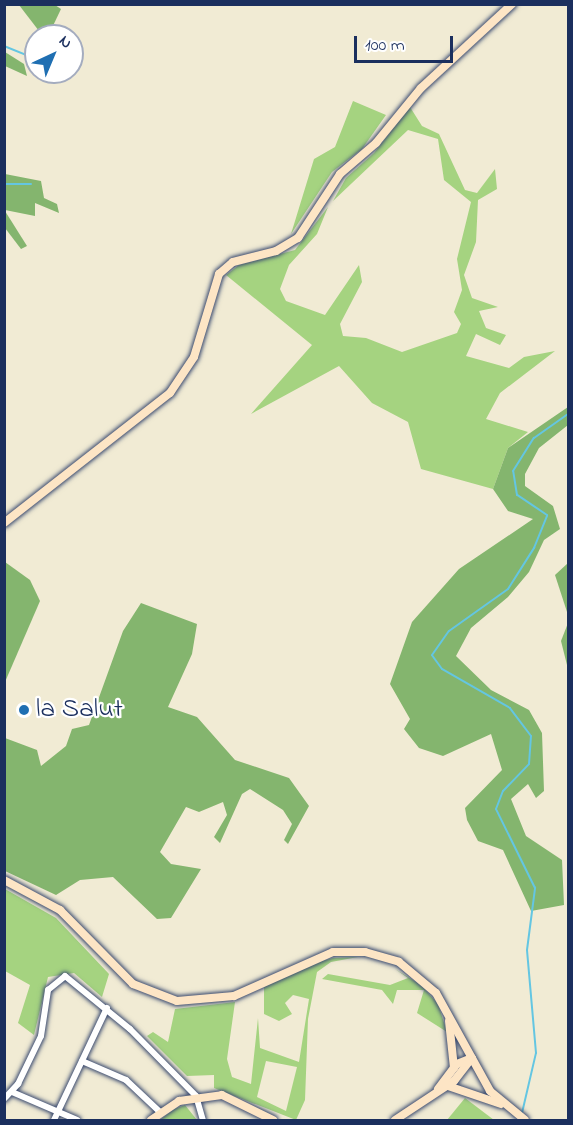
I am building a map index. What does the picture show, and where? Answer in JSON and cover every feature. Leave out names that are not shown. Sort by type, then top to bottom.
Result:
[{"type":"main road","points":[[4,523],[170,393],[194,357],[219,274],[233,262],[276,251],[298,238],[340,174],[376,143],[421,88],[512,4]]},
{"type":"main road","points":[[4,880],[46,899],[125,978],[169,1000],[223,999],[314,957],[357,951],[410,969],[444,1004],[472,1058],[502,1104]]},
{"type":"main road","points":[[444,1004],[454,1068]]},
{"type":"main road","points":[[436,1093],[454,1068],[472,1058]]},
{"type":"main road","points":[[395,1120],[448,1086],[472,1058]]},
{"type":"main road","points":[[448,1086],[502,1104],[525,1120]]},
{"type":"main road","points":[[151,1120],[160,1112],[196,1096],[241,1102],[273,1120]]},
{"type":"street","points":[[4,1099],[12,1092],[41,1036],[48,990],[65,976],[107,1008],[196,1096],[203,1120]]},
{"type":"street","points":[[54,1120],[107,1008]]},
{"type":"street","points":[[82,1061],[126,1080],[160,1112]]},
{"type":"street","points":[[12,1092],[77,1120]]},
{"type":"green space","points":[[19,5],[55,5],[61,9],[54,24],[34,24]]},
{"type":"green space","points":[[5,52],[24,64],[24,75],[5,66]]},
{"type":"green space","points":[[353,101],[386,115],[362,149],[332,172],[291,234],[314,159],[335,147]]},
{"type":"green space","points":[[410,107],[422,126],[439,134],[465,190],[477,193],[495,169],[497,189],[478,200],[476,242],[464,275],[472,298],[498,307],[479,311],[486,328],[506,335],[500,345],[476,334],[466,356],[509,368],[524,357],[555,351],[500,393],[486,419],[528,432],[508,448],[493,489],[421,469],[408,422],[372,403],[339,366],[251,414],[312,345],[226,275],[239,265],[295,250],[328,207],[317,234],[289,265],[280,289],[286,301],[325,315],[359,265],[362,282],[340,324],[343,336],[366,338],[402,352],[457,333],[461,324],[454,312],[462,290],[457,259],[471,202],[444,180],[438,139],[408,130],[333,201],[346,178],[374,153]]},
{"type":"green space","points":[[5,174],[41,181],[44,198],[57,204],[59,213],[35,203],[35,216],[5,210]]},
{"type":"green space","points":[[5,211],[27,246],[21,249],[5,228]]},
{"type":"green space","points":[[568,407],[568,425],[539,448],[525,474],[525,486],[553,506],[560,529],[544,540],[529,572],[508,597],[471,628],[456,656],[491,690],[529,710],[542,733],[544,791],[536,798],[528,784],[511,799],[526,836],[562,860],[564,905],[531,911],[503,850],[478,841],[467,820],[465,808],[502,770],[491,734],[443,756],[419,748],[404,729],[410,719],[390,684],[412,622],[459,569],[533,519],[508,511],[493,489],[508,448]]},
{"type":"green space","points":[[5,562],[30,580],[40,601],[5,682]]},
{"type":"green space","points":[[568,563],[568,615],[555,575]]},
{"type":"green space","points":[[141,603],[197,624],[192,654],[168,707],[197,717],[235,760],[289,778],[309,806],[288,844],[284,840],[292,824],[283,810],[250,789],[242,794],[220,843],[214,837],[227,815],[223,802],[199,812],[186,807],[160,852],[171,864],[201,869],[171,918],[157,919],[113,877],[80,880],[56,895],[5,871],[5,738],[37,750],[41,766],[66,746],[72,729],[89,725],[123,631]]},
{"type":"green space","points":[[568,623],[568,669],[561,641]]},
{"type":"green space","points":[[5,889],[56,918],[109,974],[102,997],[74,973],[48,977],[34,1035],[18,1023],[30,985],[5,971]]},
{"type":"green space","points":[[358,957],[331,962],[317,972],[308,1019],[305,1100],[296,1120],[214,1088],[214,1075],[187,1076],[147,1036],[153,1032],[168,1042],[175,1009],[235,1002],[227,1059],[232,1077],[251,1084],[258,1018],[260,1048],[299,1062],[309,999],[293,995],[285,1003],[292,1014],[279,1021],[264,1014],[264,987],[304,966],[333,958]],"holes":[[[266,1061],[297,1067],[286,1111],[257,1097]]]},
{"type":"green space","points":[[395,969],[421,985],[438,1004],[447,1032],[417,1013],[424,990],[397,990],[393,1004],[382,990],[322,979],[328,974],[390,985],[408,978]]},
{"type":"green space","points":[[465,1098],[494,1120],[447,1120]]},
{"type":"green space","points":[[185,1105],[197,1120],[160,1120],[174,1109]]},
{"type":"waterway","points":[[4,46],[24,54]]},
{"type":"waterway","points":[[4,184],[31,184]]},
{"type":"waterway","points":[[522,1113],[536,1053],[527,950],[535,888],[496,809],[503,791],[529,764],[531,736],[510,708],[442,669],[432,655],[449,631],[508,589],[534,548],[547,515],[517,495],[513,471],[534,438],[568,414]]},
{"type":"place","name":"la Salut","points":[[24,710]]}]
